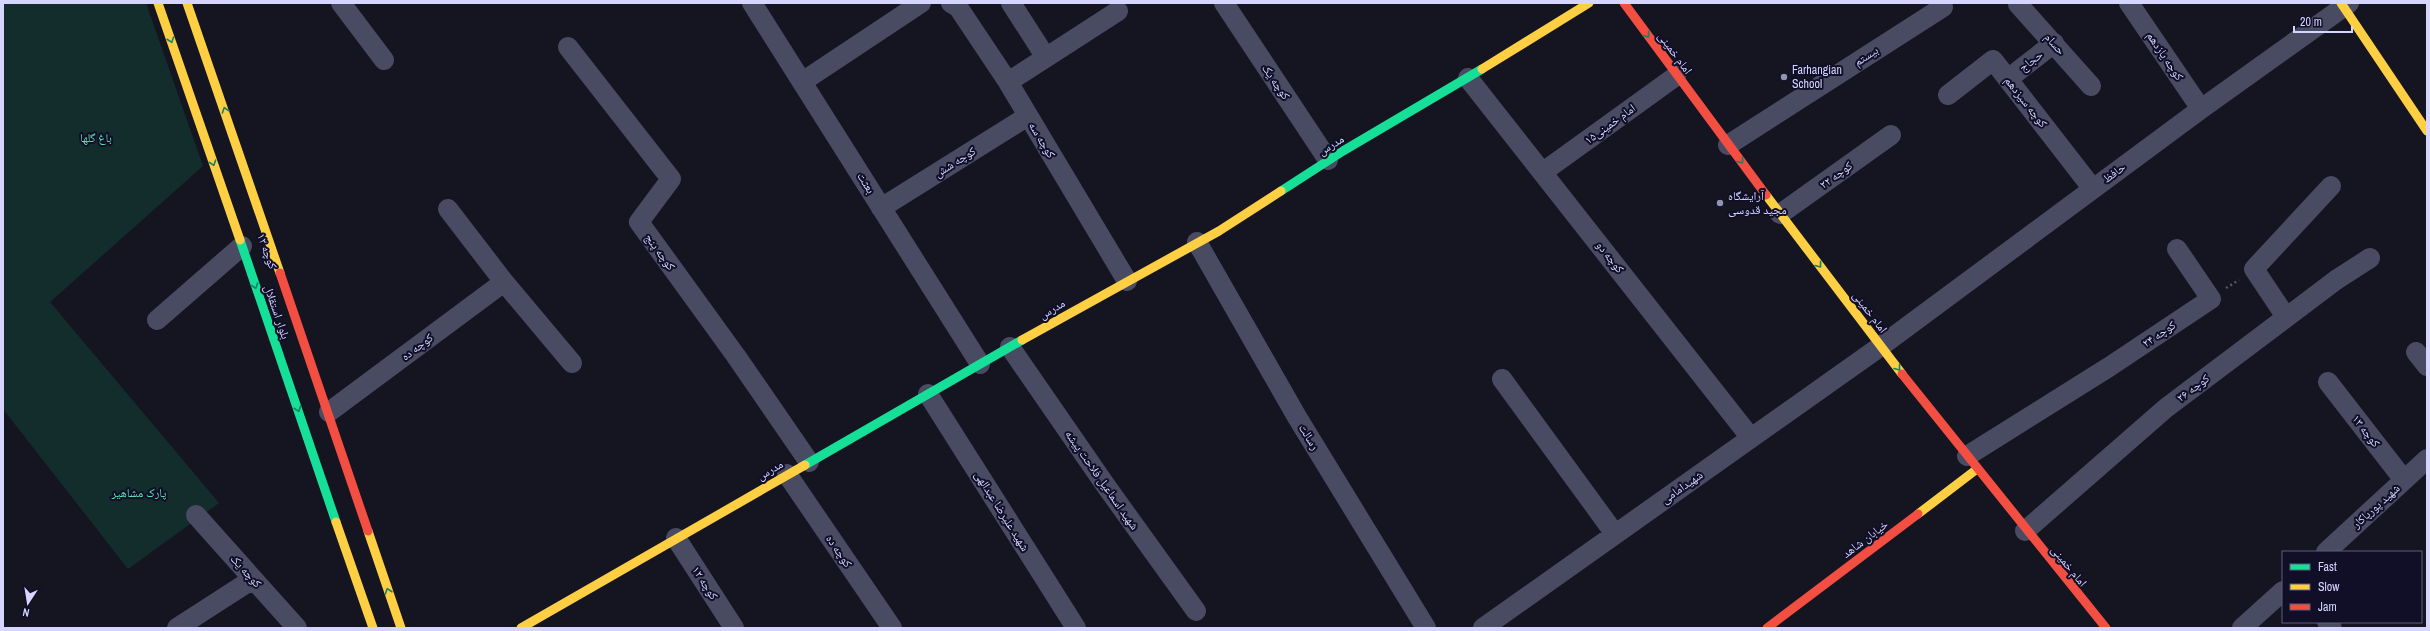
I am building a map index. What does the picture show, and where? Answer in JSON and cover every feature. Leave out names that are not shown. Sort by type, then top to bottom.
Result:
[{"type":"main road","name":"بلوار استقلال","points":[[158,3],[373,628]]},
{"type":"main road","name":"بلوار استقلال","points":[[187,3],[329,412],[356,498],[402,628]]},
{"type":"main road","name":"مدرس","points":[[521,628],[543,623],[676,538],[980,364],[1198,242],[1328,160],[1468,78],[1589,3]]},
{"type":"main road","name":"امام خمینی","points":[[1624,3],[1676,76],[1880,346],[2025,531],[2106,628]]},
{"type":"main road","points":[[2344,4],[2427,131]]},
{"type":"main road","name":"خیابان شاهد","points":[[1767,628],[1972,463]]},
{"type":"street","name":"کوچه ۱۲","points":[[178,3],[356,498]]},
{"type":"street","points":[[341,3],[384,60]]},
{"type":"street","name":"بعثت","points":[[752,3],[980,364]]},
{"type":"street","points":[[802,82],[921,3]]},
{"type":"street","name":"کوچه سه","points":[[952,3],[958,7],[1008,82],[1127,281]]},
{"type":"street","points":[[1011,3],[1045,56]]},
{"type":"street","name":"کوچه یک","points":[[1224,3],[1328,160]]},
{"type":"street","name":"کوچه یازدهم","points":[[2130,3],[2201,109]]},
{"type":"street","name":"حسام","points":[[2018,4],[2091,86]]},
{"type":"street","name":"حافظ","points":[[1880,346],[2344,4]]},
{"type":"street","name":"بیستم","points":[[1728,145],[1942,5]]},
{"type":"street","points":[[1008,82],[1045,56],[1118,11]]},
{"type":"street","name":"حجاج","points":[[2008,79],[2054,43]]},
{"type":"street","name":"کوچه پنج","points":[[568,47],[671,179],[639,222],[736,356],[809,462]]},
{"type":"street","name":"کوچه سیزدهم","points":[[1948,94],[1993,60],[2093,189]]},
{"type":"street","name":"امام خمینی۱۵","points":[[1543,172],[1676,76]]},
{"type":"street","name":"کوچه دو","points":[[1468,78],[1751,438]]},
{"type":"street","name":"کوچه شش","points":[[881,208],[1028,116]]},
{"type":"street","name":"کوچه ۲۲","points":[[1780,214],[1891,135]]},
{"type":"street","points":[[2286,318],[2254,269],[2331,186]]},
{"type":"street","points":[[448,210],[504,282],[572,363]]},
{"type":"street","name":"رسالت","points":[[1198,242],[1297,417],[1426,628]]},
{"type":"street","points":[[157,320],[242,246]]},
{"type":"street","points":[[2177,249],[2212,299]]},
{"type":"street","name":"کوچه ۲۶","points":[[2025,531],[2166,408],[2336,280],[2370,258]]},
{"type":"street","name":"کوچه ده","points":[[329,412],[504,282]]},
{"type":"street","name":"کوچه ۲۴","points":[[1972,463],[2109,367],[2212,299]]},
{"type":"street","name":"شهیدامامی","points":[[1483,628],[1880,346]]},
{"type":"street","name":"شهید اسماعیل فلاحت پیشه","points":[[1010,347],[1106,486],[1196,611]]},
{"type":"street","points":[[1502,379],[1615,534]]},
{"type":"street","name":"کوچه ۱۳","points":[[2328,382],[2404,480]]},
{"type":"street","name":"شهید علیرضا عبدالهی","points":[[928,394],[1076,628]]},
{"type":"street","name":"شهید پورپاکار","points":[[2327,551],[2427,459]]},
{"type":"street","name":"کوچه ده","points":[[787,474],[892,628]]},
{"type":"street","name":"کوچه یک","points":[[196,515],[297,628]]},
{"type":"street","name":"کوچه ۱۲","points":[[676,538],[734,628]]},
{"type":"street","points":[[177,628],[253,579]]},
{"type":"street","points":[[2242,628],[2282,592]]},
{"type":"path","points":[[2212,299],[2254,269]]},
{"type":"green space","name":"باغ گلها","points":[[3,3],[146,3],[203,166],[50,302],[219,503],[128,569],[3,409]]},
{"type":"traffic: fast","points":[[1281,191],[1343,151],[1482,69]]},
{"type":"traffic: fast","points":[[240,240],[336,522]]},
{"type":"traffic: fast","points":[[805,465],[1022,340]]},
{"type":"traffic: slow","points":[[158,3],[240,240]]},
{"type":"traffic: slow","points":[[187,3],[280,273]]},
{"type":"traffic: slow","points":[[1482,69],[1589,3]]},
{"type":"traffic: slow","points":[[2341,3],[2427,131]]},
{"type":"traffic: slow","points":[[1022,340],[1219,231],[1281,191]]},
{"type":"traffic: slow","points":[[1766,195],[1902,374]]},
{"type":"traffic: slow","points":[[521,628],[805,465]]},
{"type":"traffic: slow","points":[[1918,514],[1977,469]]},
{"type":"traffic: slow","points":[[336,522],[373,628]]},
{"type":"traffic: slow","points":[[368,531],[401,628]]},
{"type":"traffic: jam","points":[[1624,3],[1766,195]]},
{"type":"traffic: jam","points":[[280,273],[368,531]]},
{"type":"traffic: jam","points":[[1902,374],[2106,628]]},
{"type":"traffic: jam","points":[[1767,628],[1918,514]]},
{"type":"place","name":"Farhangian School","points":[[1784,77]]},
{"type":"place","name":"آرایشگاه مجید قدوسی","points":[[1720,203]]},
{"type":"park label","name":"پارک مشاهیر","points":[[139,493]]}]
